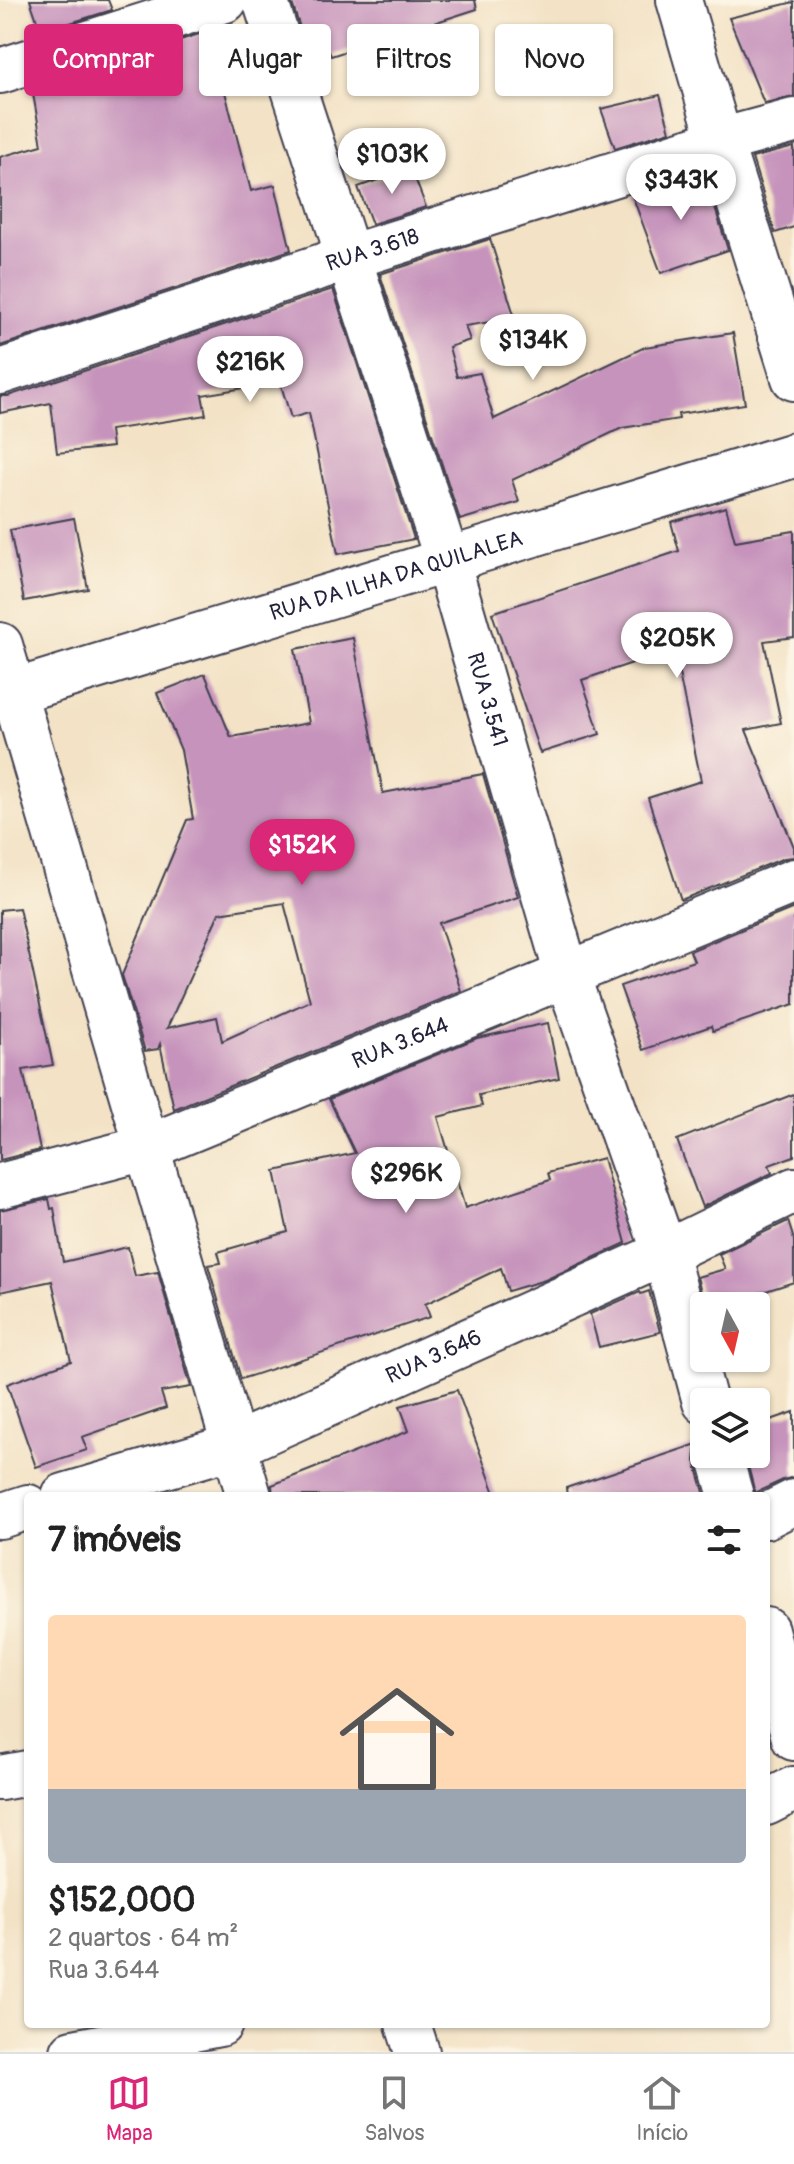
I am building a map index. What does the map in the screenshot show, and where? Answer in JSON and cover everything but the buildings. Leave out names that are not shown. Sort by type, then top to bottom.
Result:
[{"type":"street","points":[[0,71],[225,0]]},
{"type":"street","name":"RUA 3.541","points":[[265,0],[447,560],[567,975],[665,1253],[701,1388]]},
{"type":"street","points":[[679,0],[794,378]]},
{"type":"street","name":"RUA 3.618","points":[[0,372],[350,257],[720,141],[794,121]]},
{"type":"street","name":"RUA DA ILHA DA QUILALEA","points":[[6,694],[794,455]]},
{"type":"street","points":[[0,645],[6,694],[248,1492]]},
{"type":"street","name":"RUA 3.644","points":[[0,1186],[146,1148],[794,881]]},
{"type":"street","name":"RUA 3.646","points":[[78,1492],[234,1446],[665,1253],[794,1190]]},
{"type":"street","points":[[723,1468],[730,1492]]},
{"type":"street","points":[[770,1514],[794,1502]]},
{"type":"street","points":[[0,1516],[24,1508]]},
{"type":"street","points":[[770,1645],[794,1738]]},
{"type":"street","points":[[0,1778],[24,1774]]},
{"type":"street","points":[[770,1801],[794,1789]]},
{"type":"street","points":[[73,2052],[199,2028]]},
{"type":"street","points":[[409,2028],[417,2052]]}]
